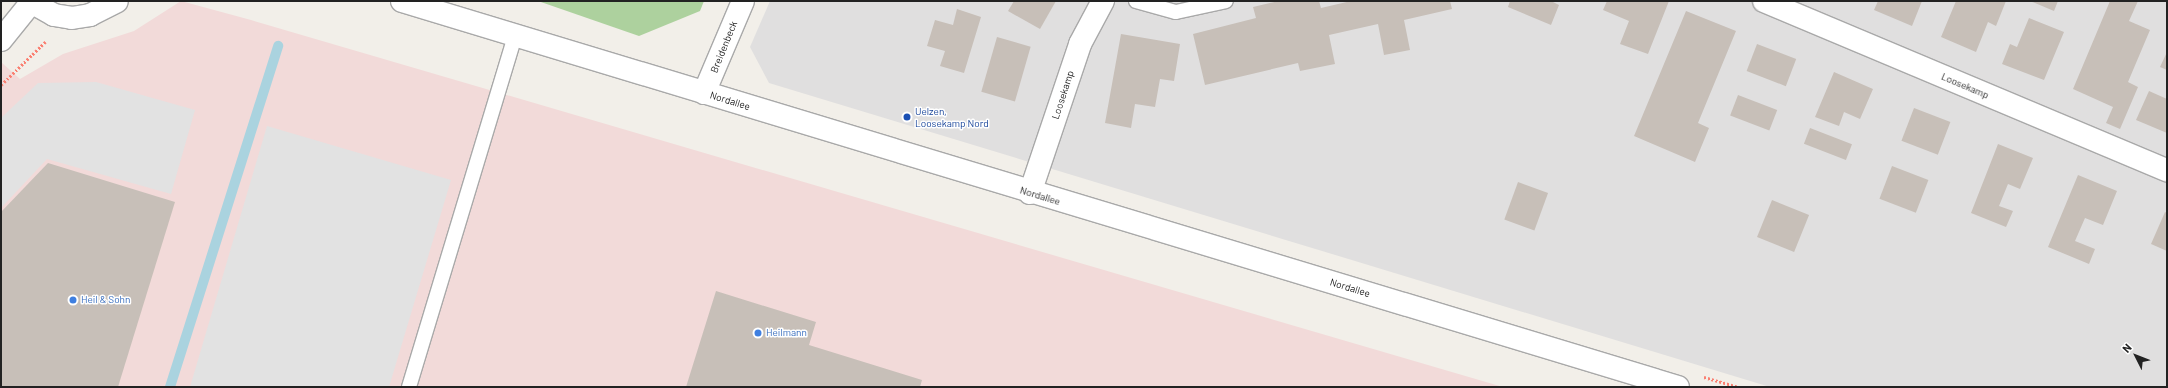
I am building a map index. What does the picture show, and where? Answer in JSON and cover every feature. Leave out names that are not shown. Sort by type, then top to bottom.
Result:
[{"type":"street","points":[[1,40],[30,2],[54,15],[72,18],[90,16],[117,1]]},
{"type":"street","name":"Nordallee","points":[[402,1],[1030,193],[1678,387]]},
{"type":"street","name":"Breidenbeck","points":[[704,93],[743,1]]},
{"type":"street","name":"Loosekamp","points":[[1030,193],[1080,44],[1103,1]]},
{"type":"street","name":"Loosekamp","points":[[1764,1],[2167,170]]},
{"type":"lane","points":[[1136,1],[1176,12],[1226,1]]},
{"type":"lane","points":[[410,387],[515,36]]},
{"type":"path","points":[[1,85],[31,54]]},
{"type":"shaded area","points":[[181,1],[251,20],[1503,387],[1,387],[1,62],[20,79],[63,54],[134,31]]},
{"type":"shaded area","points":[[770,1],[2167,1],[2167,387],[1770,387],[769,83],[750,47]]},
{"type":"shaded area","points":[[96,82],[195,110],[171,194],[47,159],[1,208],[1,118],[38,83]]},
{"type":"shaded area","points":[[267,126],[451,180],[389,387],[190,387]]},
{"type":"green space","points":[[538,1],[704,1],[700,11],[639,36]]},
{"type":"building","points":[[1014,1],[1056,1],[1040,29],[1008,11]]},
{"type":"building","points":[[1279,1],[1319,1],[1321,8],[1351,1],[1450,1],[1452,9],[1404,20],[1410,50],[1384,55],[1378,24],[1329,35],[1335,64],[1300,71],[1298,63],[1205,85],[1193,34],[1256,18],[1253,7]]},
{"type":"building","points":[[1510,1],[1551,1],[1559,5],[1551,25],[1508,7]]},
{"type":"building","points":[[1607,1],[1669,1],[1648,54],[1620,44],[1629,21],[1603,10]]},
{"type":"building","points":[[1878,1],[1922,1],[1912,26],[1874,10]]},
{"type":"building","points":[[1956,1],[2006,1],[1996,26],[1988,22],[1976,52],[1941,37]]},
{"type":"building","points":[[2030,1],[2058,1],[2054,11]]},
{"type":"building","points":[[2110,1],[2138,1],[2129,21],[2150,30],[2128,82],[2138,87],[2120,129],[2106,123],[2113,107],[2073,89]]},
{"type":"building","points":[[957,9],[981,17],[964,73],[940,66],[945,51],[927,46],[935,20],[953,25]]},
{"type":"building","points":[[1686,11],[1736,31],[1698,123],[1709,128],[1695,162],[1634,136]]},
{"type":"building","points":[[2029,18],[2064,32],[2044,80],[2002,64],[2010,44],[2017,47]]},
{"type":"building","points":[[1121,34],[1180,44],[1174,81],[1160,79],[1155,107],[1135,104],[1131,128],[1105,123]]},
{"type":"building","points":[[997,37],[1031,47],[1015,101],[981,92]]},
{"type":"building","points":[[1757,44],[1796,59],[1786,86],[1747,71]]},
{"type":"building","points":[[2167,52],[2167,70],[2160,67]]},
{"type":"building","points":[[1834,72],[1873,89],[1860,119],[1844,112],[1839,126],[1815,117]]},
{"type":"building","points":[[2149,91],[2167,99],[2167,133],[2136,120]]},
{"type":"building","points":[[1738,95],[1777,110],[1769,131],[1730,116]]},
{"type":"building","points":[[1914,108],[1950,122],[1938,155],[1901,141]]},
{"type":"building","points":[[1810,128],[1852,144],[1846,160],[1804,144]]},
{"type":"building","points":[[1998,144],[2033,158],[2020,189],[2008,184],[1999,206],[2013,211],[2006,227],[1971,213]]},
{"type":"building","name":"Heil & Sohn","points":[[48,163],[175,202],[118,387],[1,387],[1,212]]},
{"type":"building","points":[[1892,166],[1928,180],[1916,213],[1879,199]]},
{"type":"building","points":[[2078,175],[2117,191],[2103,225],[2085,218],[2075,241],[2095,249],[2089,264],[2048,247]]},
{"type":"building","points":[[1518,182],[1548,193],[1534,231],[1504,220]]},
{"type":"building","points":[[1772,200],[1809,215],[1794,252],[1757,237]]},
{"type":"building","points":[[2165,212],[2167,213],[2167,251],[2151,244]]},
{"type":"building","name":"Heilmann","points":[[716,291],[816,322],[809,345],[922,380],[920,387],[686,387]]},
{"type":"waterway","points":[[170,387],[278,46]]},
{"type":"place","name":"Uelzen, Loosekamp Nord","points":[[907,117]]},
{"type":"place","name":"Heil & Sohn","points":[[73,300]]},
{"type":"place","name":"Heilmann","points":[[758,333]]}]
